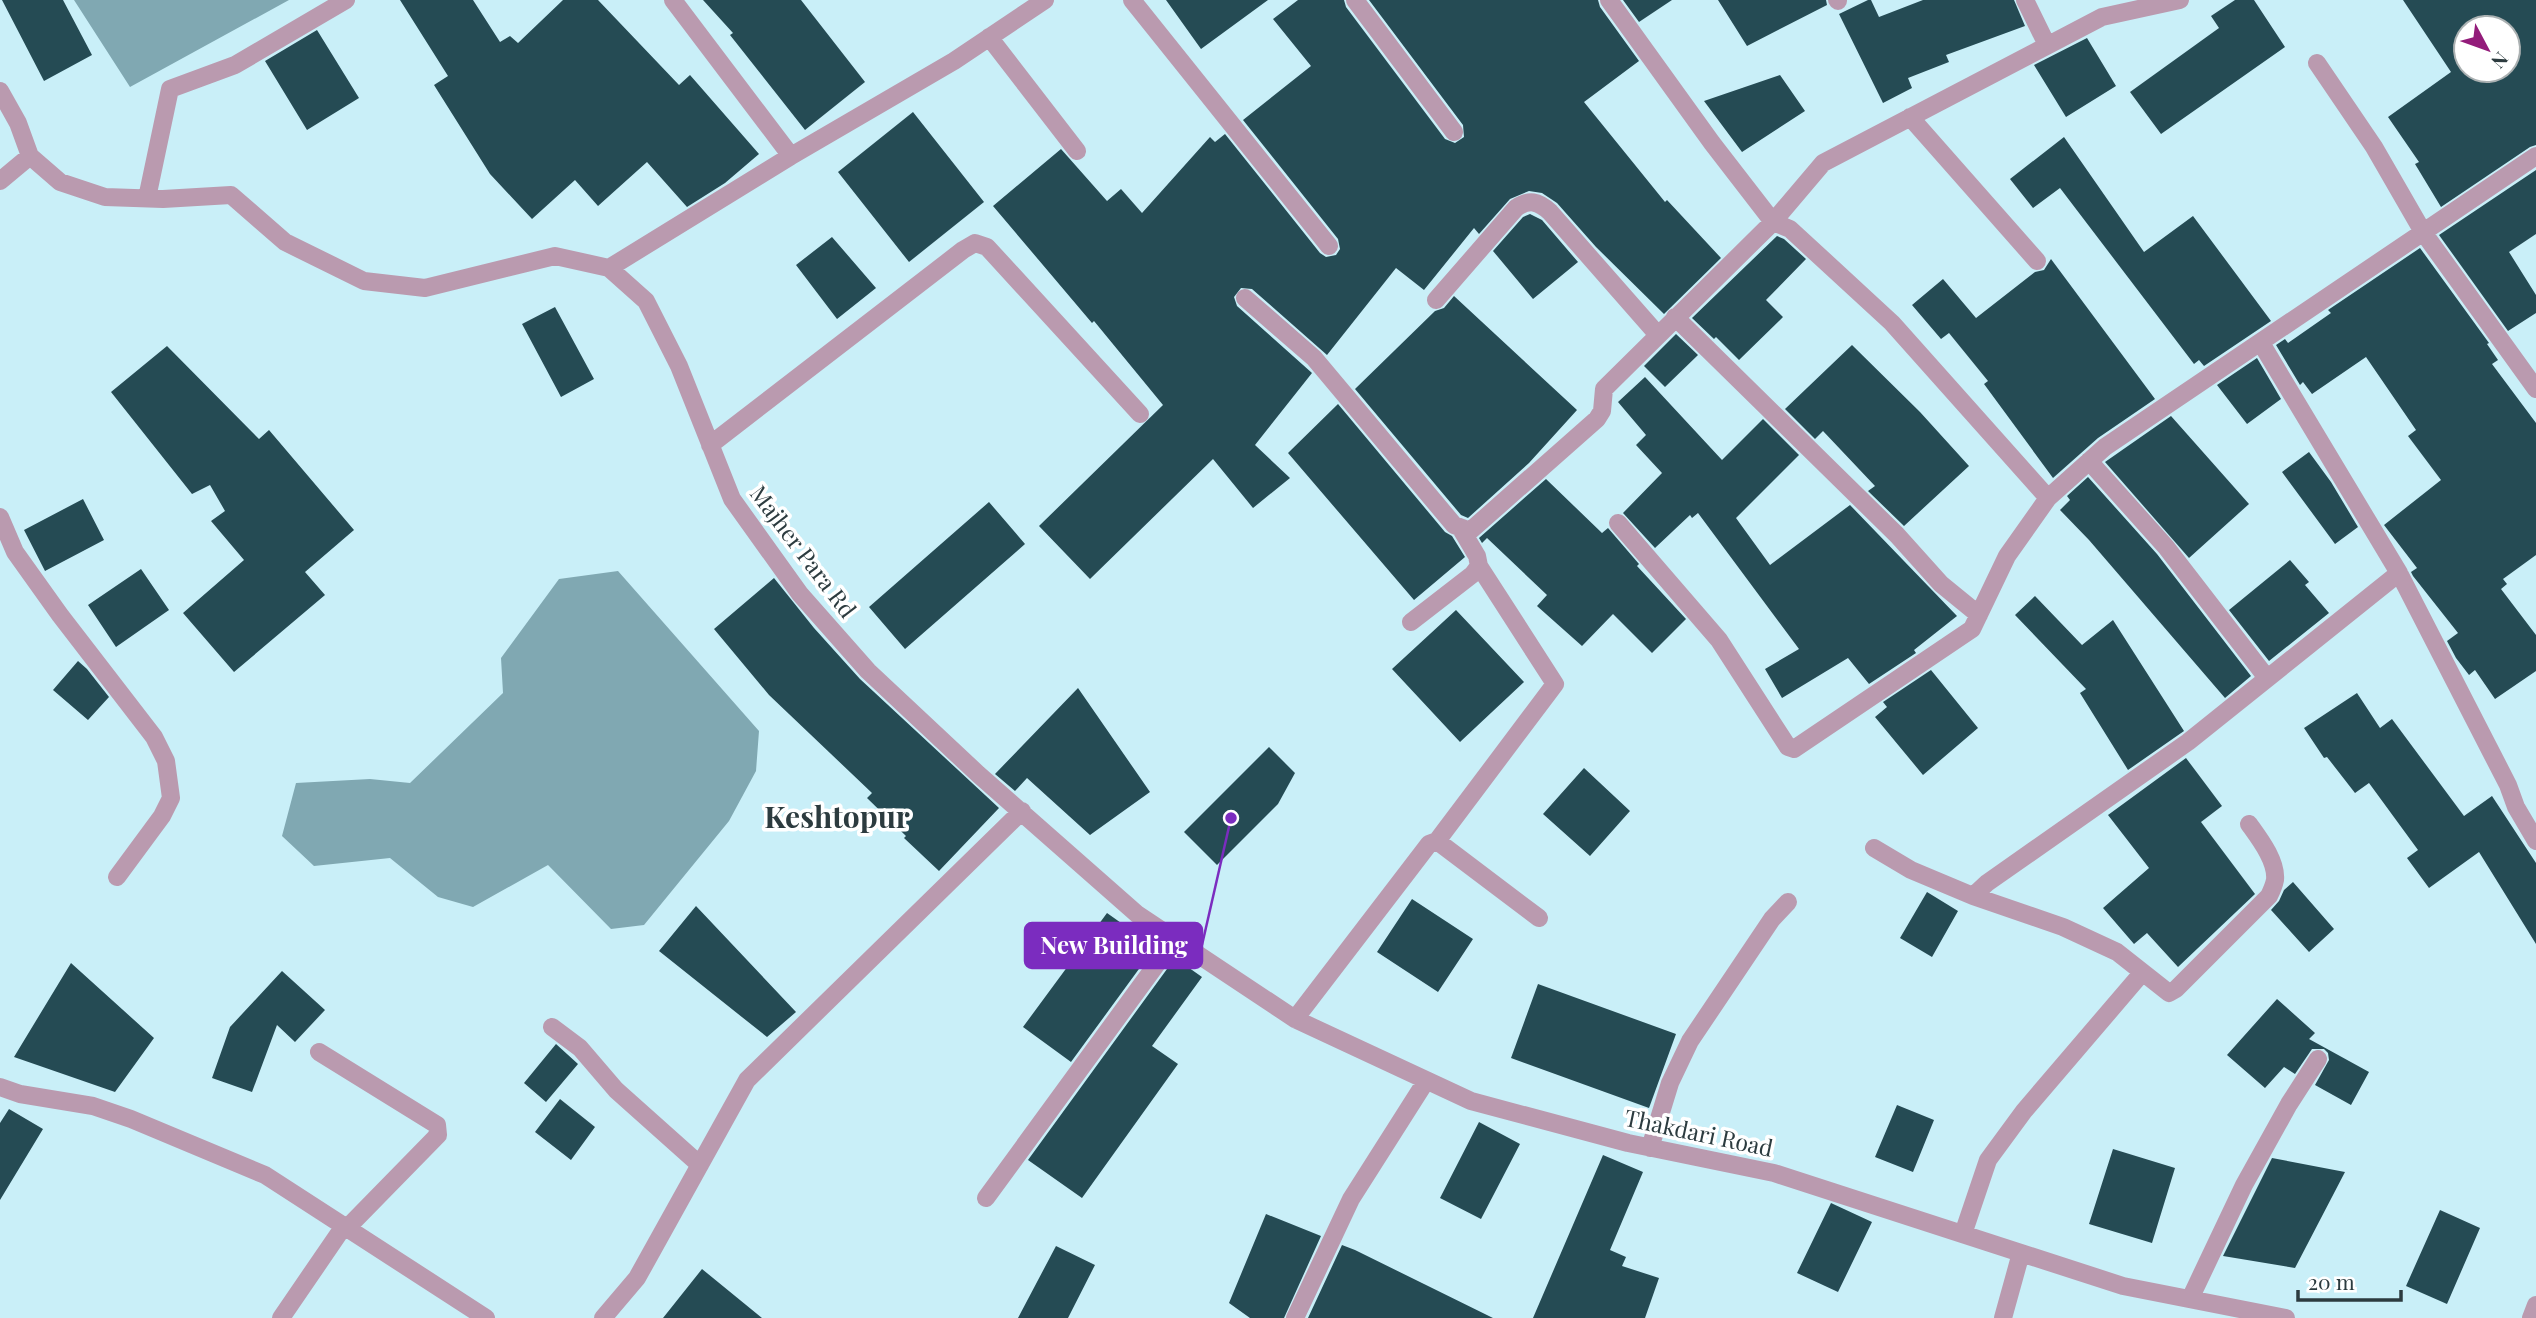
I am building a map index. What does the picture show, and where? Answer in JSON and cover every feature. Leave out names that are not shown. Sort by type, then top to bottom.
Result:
[{"type":"street","points":[[0,91],[18,123],[30,156],[60,182],[105,197],[147,198],[170,89],[235,65],[346,0]]},
{"type":"street","points":[[673,0],[791,156]]},
{"type":"street","points":[[1132,0],[1329,246]]},
{"type":"street","points":[[1355,0],[1454,132]]},
{"type":"street","points":[[1609,0],[1773,222],[1790,229],[1892,323],[2048,499]]},
{"type":"street","points":[[2025,0],[2047,45]]},
{"type":"street","points":[[1461,530],[1470,531],[1597,419],[1602,411],[1604,389],[1773,222],[1824,163],[2102,17],[2180,0]]},
{"type":"street","points":[[609,268],[791,156],[954,61],[1034,3]]},
{"type":"street","points":[[989,37],[1077,151]]},
{"type":"street","points":[[2317,63],[2374,147],[2423,232],[2536,389]]},
{"type":"street","points":[[1910,117],[2037,261]]},
{"type":"street","points":[[0,181],[30,156]]},
{"type":"street","points":[[1618,523],[1719,640],[1790,748],[1794,749],[1972,629],[2007,556],[2048,499],[2105,447],[2536,156]]},
{"type":"street","name":"Majher Para Rd","points":[[147,198],[231,195],[285,243],[365,281],[425,288],[555,256],[609,268],[646,301],[680,366],[732,499],[800,594],[868,671],[978,774],[1137,914]]},
{"type":"street","points":[[1436,300],[1516,208],[1532,201],[1542,204],[1550,212],[1658,335]]},
{"type":"street","points":[[710,445],[975,243],[987,247],[1140,414]]},
{"type":"street","points":[[1245,298],[1314,358],[1461,530],[1477,556],[1479,566],[1555,684],[1437,841],[1425,848],[1296,1018]]},
{"type":"street","points":[[1675,317],[1896,535],[1941,584],[1979,615]]},
{"type":"street","points":[[2261,343],[2399,573],[2508,785],[2516,807],[2536,841]]},
{"type":"street","points":[[2089,461],[2166,547],[2267,678]]},
{"type":"street","points":[[0,517],[15,552],[154,737],[166,761],[171,799],[162,816],[117,877]]},
{"type":"street","points":[[1411,622],[1473,574],[1479,566]]},
{"type":"street","points":[[1973,896],[1987,883],[2188,742],[2399,573]]},
{"type":"street","points":[[603,1318],[637,1278],[747,1080],[1022,811]]},
{"type":"street","points":[[1874,848],[1911,870],[1973,896],[2063,927],[2117,952],[2169,993],[2269,896],[2275,881],[2273,868],[2260,839],[2249,824]]},
{"type":"street","points":[[1437,841],[1539,918]]},
{"type":"street","points":[[1650,1148],[1670,1083],[1690,1041],[1772,919],[1788,902]]},
{"type":"street","name":"Thakdari Road","points":[[1137,914],[1296,1018],[1471,1101],[1650,1148],[1774,1173],[2123,1286],[2286,1318]]},
{"type":"street","points":[[986,1198],[1175,939]]},
{"type":"street","points":[[1963,1234],[1988,1160],[2024,1111],[2142,973]]},
{"type":"street","points":[[552,1027],[580,1048],[616,1090],[700,1165]]},
{"type":"street","points":[[281,1318],[345,1227],[438,1135],[439,1130],[437,1125],[319,1052]]},
{"type":"street","points":[[2190,1299],[2244,1185],[2318,1059]]},
{"type":"street","points":[[1295,1318],[1351,1199],[1426,1080]]},
{"type":"street","points":[[0,1087],[20,1094],[93,1106],[265,1175],[486,1318]]},
{"type":"street","points":[[2003,1318],[2021,1253]]},
{"type":"street","points":[[2531,1318],[2536,1304]]},
{"type":"water","points":[[74,0],[289,0],[130,87]]},
{"type":"water","points":[[618,571],[759,731],[756,771],[729,821],[644,925],[611,929],[548,865],[473,907],[438,897],[390,858],[314,866],[282,836],[296,783],[370,779],[410,783],[503,693],[501,658],[559,579]]},
{"type":"building","points":[[2,0],[63,0],[92,55],[44,81]]},
{"type":"building","points":[[400,0],[473,0],[500,42],[510,36],[518,43],[563,0],[598,0],[679,85],[690,75],[759,154],[725,183],[687,207],[647,162],[598,206],[575,180],[532,219],[490,174],[434,85],[448,76]]},
{"type":"building","points":[[703,0],[801,0],[865,82],[805,130],[730,35],[733,33]]},
{"type":"building","points":[[1166,0],[1268,0],[1201,49]]},
{"type":"building","points":[[1298,0],[1344,0],[1346,7],[1445,139],[1455,143],[1464,137],[1463,125],[1369,0],[1598,0],[1600,7],[1639,61],[1584,102],[1665,202],[1667,200],[1721,258],[1664,314],[1596,247],[1557,203],[1542,193],[1529,191],[1510,199],[1479,234],[1474,228],[1424,290],[1396,268],[1327,355],[1252,289],[1241,288],[1234,297],[1237,306],[1312,373],[1255,445],[1290,478],[1253,508],[1213,459],[1090,579],[1039,526],[1163,405],[993,206],[1061,149],[1107,201],[1121,189],[1142,213],[1210,137],[1215,142],[1225,134],[1320,253],[1326,257],[1336,255],[1340,249],[1338,239],[1243,120],[1311,66],[1273,19]]},
{"type":"building","points":[[1623,0],[1672,0],[1639,22]]},
{"type":"building","points":[[1718,0],[1826,0],[1827,5],[1747,46]]},
{"type":"building","points":[[1871,0],[1879,17],[1923,0],[2014,0],[2025,26],[1946,55],[1949,62],[1908,78],[1912,88],[1883,103],[1839,14]]},
{"type":"building","points":[[2235,0],[2254,0],[2285,47],[2161,134],[2130,92],[2219,28],[2211,16]]},
{"type":"building","points":[[2403,0],[2536,0],[2536,145],[2441,207],[2415,164],[2419,162],[2388,117],[2451,72]]},
{"type":"building","points":[[317,30],[359,98],[307,130],[265,61]]},
{"type":"building","points":[[2087,38],[2116,86],[2066,117],[2034,65]]},
{"type":"building","points":[[1780,75],[1805,111],[1742,152],[1704,101]]},
{"type":"building","points":[[913,112],[984,202],[909,262],[838,172]]},
{"type":"building","points":[[2064,137],[2144,252],[2193,216],[2271,321],[2204,366],[2199,360],[2194,364],[2060,188],[2033,208],[2010,179]]},
{"type":"building","points":[[2536,170],[2536,234],[2509,252],[2536,295],[2536,313],[2508,331],[2439,235]]},
{"type":"building","points":[[1530,214],[1542,220],[1578,262],[1533,299],[1493,251],[1523,217]]},
{"type":"building","points":[[1777,236],[1806,259],[1766,300],[1783,317],[1739,360],[1692,318]]},
{"type":"building","points":[[832,237],[876,288],[837,319],[796,265]]},
{"type":"building","points":[[2420,248],[2489,343],[2487,344],[2498,360],[2492,364],[2536,423],[2536,555],[2503,579],[2507,584],[2501,589],[2536,635],[2536,671],[2495,699],[2475,670],[2469,675],[2456,658],[2447,641],[2458,633],[2413,576],[2411,572],[2417,568],[2384,525],[2441,480],[2408,436],[2416,430],[2366,357],[2312,394],[2303,382],[2300,385],[2276,345],[2285,339],[2288,343],[2331,313],[2328,310]]},
{"type":"building","points":[[2051,259],[2155,399],[2098,438],[2053,478],[1984,384],[1988,381],[1949,333],[1941,339],[1912,305],[1943,279],[1976,318],[2035,272],[2044,270]]},
{"type":"building","points":[[1454,296],[1577,410],[1529,463],[1468,518],[1461,515],[1355,389]]},
{"type":"building","points":[[555,307],[594,379],[561,397],[522,324]]},
{"type":"building","points":[[1676,334],[1698,355],[1665,387],[1644,366]]},
{"type":"building","points":[[1852,345],[1920,412],[1969,466],[1904,526],[1868,491],[1875,486],[1823,431],[1815,439],[1785,409]]},
{"type":"building","points":[[167,346],[259,439],[269,430],[354,530],[305,572],[325,595],[234,672],[183,613],[244,560],[211,521],[225,511],[210,485],[192,494],[111,392]]},
{"type":"building","points":[[2257,358],[2281,399],[2247,424],[2217,385]]},
{"type":"building","points":[[1645,377],[1722,460],[1763,419],[1799,455],[1736,518],[1770,565],[1850,505],[1957,616],[1914,650],[1916,653],[1869,684],[1848,658],[1782,698],[1765,669],[1799,649],[1698,513],[1692,518],[1690,515],[1655,548],[1623,513],[1662,473],[1636,445],[1646,435],[1618,402]]},
{"type":"building","points":[[1338,404],[1445,532],[1452,536],[1465,557],[1414,600],[1288,453]]},
{"type":"building","points":[[2171,416],[2249,504],[2189,558],[2105,462]]},
{"type":"building","points":[[2309,452],[2358,527],[2335,544],[2282,472]]},
{"type":"building","points":[[2088,477],[2157,554],[2251,676],[2225,698],[2060,510],[2070,500],[2067,496]]},
{"type":"building","points":[[1546,479],[1602,533],[1608,528],[1639,564],[1637,566],[1686,619],[1652,653],[1613,614],[1582,646],[1537,606],[1547,595],[1487,538],[1482,543],[1479,538]]},
{"type":"building","points":[[83,499],[104,540],[45,571],[24,530]]},
{"type":"building","points":[[989,502],[1025,544],[905,649],[869,607]]},
{"type":"building","points":[[2290,560],[2309,582],[2305,585],[2329,613],[2269,661],[2229,610]]},
{"type":"building","points":[[141,569],[169,610],[116,647],[88,605]]},
{"type":"building","points":[[774,578],[860,679],[999,808],[939,871],[867,798],[872,793],[769,695],[714,629]]},
{"type":"building","points":[[2035,596],[2082,645],[2113,620],[2184,731],[2128,770],[2080,693],[2086,689],[2015,615]]},
{"type":"building","points":[[1456,610],[1524,682],[1460,742],[1392,669]]},
{"type":"building","points":[[78,661],[109,697],[88,720],[53,690]]},
{"type":"building","points":[[1931,670],[1978,728],[1923,775],[1875,717],[1887,707],[1883,702]]},
{"type":"building","points":[[1078,688],[1150,792],[1090,835],[1027,778],[1015,791],[995,774]]},
{"type":"building","points":[[2357,693],[2380,728],[2392,719],[2464,816],[2492,796],[2536,863],[2536,944],[2479,852],[2429,888],[2407,858],[2418,850],[2369,783],[2355,793],[2327,757],[2324,758],[2304,728]]},
{"type":"building","points":[[1269,747],[1295,773],[1278,804],[1217,865],[1184,832]]},
{"type":"building","points":[[2186,758],[2222,806],[2201,822],[2255,894],[2178,967],[2147,933],[2134,944],[2103,908],[2149,868],[2108,815]]},
{"type":"building","points":[[1584,768],[1630,811],[1590,856],[1543,814]]},
{"type":"building","points":[[2293,882],[2334,929],[2309,952],[2271,910],[2284,890]]},
{"type":"building","points":[[1927,892],[1958,911],[1932,957],[1900,938]]},
{"type":"building","points":[[1412,899],[1473,939],[1438,992],[1377,952]]},
{"type":"building","points":[[696,906],[796,1012],[767,1037],[659,951]]},
{"type":"building","points":[[1107,913],[1155,947],[1071,1062],[1023,1027]]},
{"type":"building","points":[[1175,958],[1202,977],[1152,1046],[1178,1064],[1082,1198],[1028,1160]]},
{"type":"building","points":[[71,963],[154,1038],[115,1092],[14,1057]]},
{"type":"building","points":[[282,971],[325,1010],[295,1042],[277,1025],[252,1092],[212,1078],[230,1027]]},
{"type":"building","points":[[1538,984],[1676,1034],[1649,1108],[1511,1058]]},
{"type":"building","points":[[2277,999],[2315,1033],[2309,1039],[2369,1072],[2351,1105],[2315,1085],[2329,1060],[2324,1049],[2312,1049],[2295,1074],[2284,1067],[2265,1088],[2227,1055]]},
{"type":"building","points":[[556,1044],[578,1064],[546,1102],[524,1083]]},
{"type":"building","points":[[560,1099],[595,1127],[571,1160],[535,1132]]},
{"type":"building","points":[[1897,1105],[1934,1120],[1913,1172],[1875,1157]]},
{"type":"building","points":[[9,1109],[43,1129],[0,1200],[0,1123]]},
{"type":"building","points":[[1479,1122],[1520,1144],[1481,1219],[1440,1198]]},
{"type":"building","points":[[2113,1149],[2175,1168],[2152,1243],[2089,1224]]},
{"type":"building","points":[[1603,1155],[1643,1172],[1610,1250],[1626,1257],[1622,1266],[1659,1278],[1645,1318],[1533,1318]]},
{"type":"building","points":[[2272,1158],[2345,1172],[2295,1268],[2223,1256]]},
{"type":"building","points":[[1831,1203],[1872,1222],[1838,1292],[1797,1273]]},
{"type":"building","points":[[2440,1210],[2480,1228],[2447,1304],[2406,1286]]},
{"type":"building","points":[[1266,1214],[1321,1236],[1284,1318],[1250,1318],[1229,1303]]},
{"type":"building","points":[[1342,1245],[1355,1250],[1493,1318],[1308,1318]]},
{"type":"building","points":[[1056,1246],[1095,1265],[1068,1318],[1018,1318]]},
{"type":"building","points":[[702,1269],[762,1318],[663,1318]]},
{"type":"place","name":"New Building","points":[[1231,818]]},
{"type":"district","name":"Keshtopur","points":[[837,816]]}]
